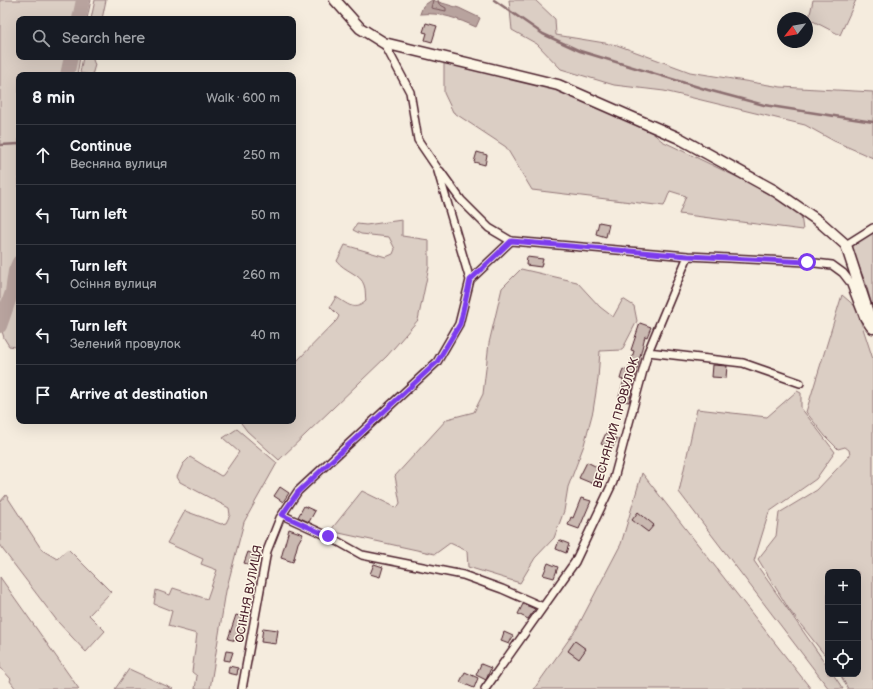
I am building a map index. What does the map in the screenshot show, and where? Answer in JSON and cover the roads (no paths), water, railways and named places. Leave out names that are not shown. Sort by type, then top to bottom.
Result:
[{"type":"street","points":[[335,0],[360,28],[384,43],[558,85],[679,138],[775,191],[820,222],[846,244],[873,329]]},
{"type":"street","name":"ОСІННЯ ВУЛИЦЯ","points":[[242,689],[267,551],[282,515],[298,492],[437,362],[460,324],[470,280],[437,168],[418,140],[410,92],[384,43]]},
{"type":"street","points":[[437,168],[461,200],[489,228],[511,241],[688,256],[807,262],[832,265],[843,273],[850,282],[864,318],[873,329]]},
{"type":"street","points":[[846,244],[873,228]]},
{"type":"street","points":[[470,280],[511,241]]},
{"type":"street","name":"ВЕСНЯНИЙ ПРОВУЛОК","points":[[485,689],[575,562],[613,482],[648,352],[688,256]]},
{"type":"street","points":[[648,352],[743,363],[800,384]]},
{"type":"street","points":[[282,515],[328,536],[362,555],[463,575],[502,589],[543,607]]},
{"type":"water","points":[[432,0],[459,8],[480,18],[476,27],[442,15],[420,14],[423,6]]},
{"type":"waterway","points":[[80,16],[83,0]]},
{"type":"waterway","points":[[494,0],[543,34],[580,51],[708,90],[764,105],[873,122]]},
{"type":"waterway","points":[[68,72],[70,60]]},
{"type":"waterway","points":[[0,145],[16,144]]},
{"type":"waterway","points":[[0,326],[12,292],[16,269]]}]
